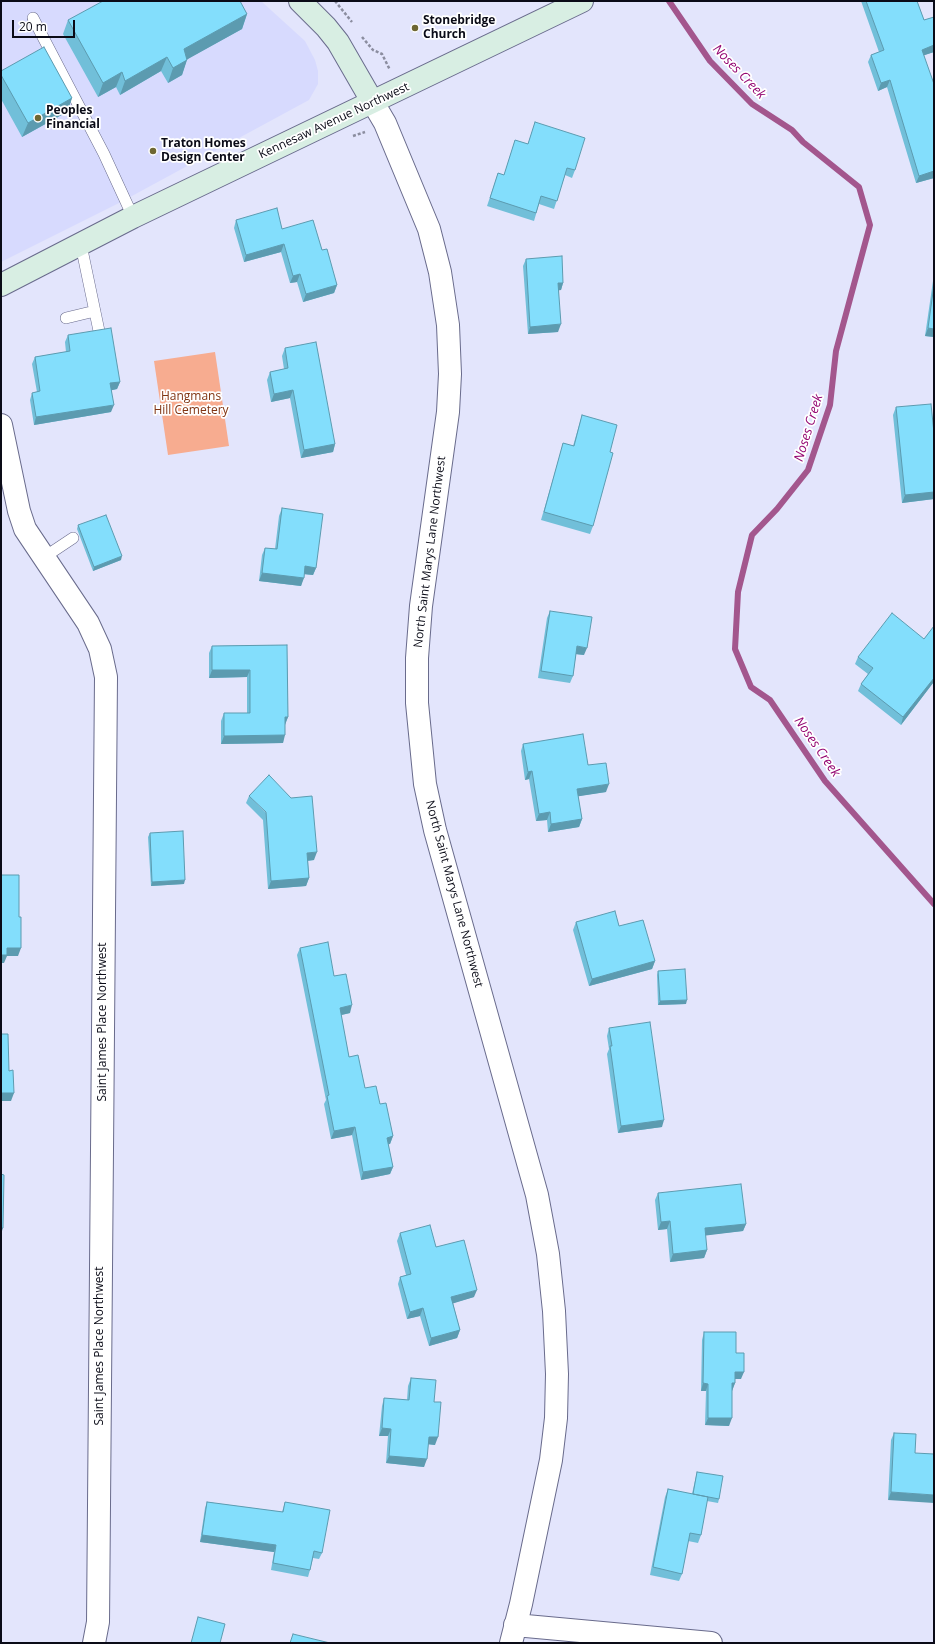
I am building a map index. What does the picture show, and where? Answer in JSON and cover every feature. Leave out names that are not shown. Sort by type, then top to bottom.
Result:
[{"type":"street","points":[[300,1],[326,27],[338,42],[372,101]]},
{"type":"street","name":"Kennesaw Avenue Northwest","points":[[1,285],[133,217],[582,1]]},
{"type":"street","name":"North Saint Marys Lane Northwest","points":[[372,101],[385,123],[429,228],[440,272],[448,325],[450,374],[448,412],[421,606],[417,658],[417,702],[425,784],[435,830],[537,1195],[548,1254],[554,1311],[557,1381],[556,1418],[551,1460],[513,1634]]},
{"type":"street","name":"Saint James Place Northwest","points":[[1,425],[25,529],[88,623],[100,649],[106,677],[98,1622],[94,1643]]},
{"type":"street","points":[[513,1634],[711,1643]]},
{"type":"lane","points":[[33,18],[104,154],[133,217]]},
{"type":"lane","points":[[81,245],[99,331]]},
{"type":"lane","points":[[66,318],[95,311]]},
{"type":"lane","points":[[43,558],[73,538]]},
{"type":"shaded area","name":"Traton Homes Design Center","points":[[1,1],[261,1],[305,41],[315,60],[318,71],[318,84],[309,100],[119,203],[1,262]]},
{"type":"green space","name":"Hangmans Hill Cemetery","points":[[215,352],[229,446],[168,455],[154,361]]},
{"type":"building","points":[[103,1],[240,1],[247,14],[184,49],[187,60],[173,68],[167,57],[125,81],[122,72],[103,83],[68,20]]},
{"type":"building","points":[[866,1],[917,1],[924,20],[934,17],[934,45],[922,50],[934,84],[934,171],[919,176],[890,80],[881,83],[871,55],[884,50]]},
{"type":"building","points":[[44,47],[72,98],[28,123],[1,75],[1,71]]},
{"type":"building","points":[[535,122],[585,138],[575,170],[567,168],[557,201],[541,196],[536,213],[490,198],[498,173],[504,175],[515,140],[528,144]]},
{"type":"building","points":[[277,208],[282,229],[313,220],[322,250],[327,249],[337,285],[306,294],[300,274],[293,276],[284,244],[246,255],[236,220]]},
{"type":"building","points":[[562,256],[563,283],[558,283],[561,324],[530,327],[526,259]]},
{"type":"building","points":[[934,285],[934,329],[928,328]]},
{"type":"building","points":[[111,328],[120,382],[110,383],[114,405],[36,417],[32,393],[40,391],[35,357],[70,351],[68,335]]},
{"type":"building","points":[[316,342],[335,444],[304,450],[293,390],[274,394],[270,372],[288,368],[285,348]]},
{"type":"building","points":[[931,404],[934,433],[934,492],[905,495],[896,407]]},
{"type":"building","points":[[582,415],[617,425],[610,452],[613,453],[593,526],[544,512],[563,443],[574,446]]},
{"type":"building","points":[[282,508],[323,514],[316,568],[305,566],[304,578],[262,573],[265,548],[277,549]]},
{"type":"building","points":[[106,515],[122,556],[94,567],[78,525]]},
{"type":"building","points":[[550,611],[592,617],[587,648],[577,646],[573,676],[541,671]]},
{"type":"building","points":[[892,613],[924,639],[934,626],[934,678],[903,717],[861,684],[873,668],[858,657]]},
{"type":"building","points":[[287,645],[288,717],[285,717],[285,735],[224,736],[224,713],[250,713],[250,670],[212,670],[212,646]]},
{"type":"building","points":[[583,734],[588,765],[606,763],[609,784],[577,789],[582,819],[551,824],[550,812],[539,814],[532,771],[528,772],[523,744]]},
{"type":"building","points":[[269,775],[291,798],[312,796],[317,852],[307,853],[309,878],[271,881],[266,812],[249,796]]},
{"type":"building","points":[[183,831],[185,880],[152,882],[150,833]]},
{"type":"building","points":[[1,875],[19,875],[21,948],[7,948],[7,955],[1,955]]},
{"type":"building","points":[[615,911],[619,926],[643,920],[655,961],[592,979],[576,922]]},
{"type":"building","points":[[328,942],[334,976],[346,974],[352,1005],[340,1008],[349,1057],[358,1055],[365,1088],[376,1086],[380,1104],[386,1103],[393,1136],[387,1138],[393,1167],[363,1172],[355,1127],[334,1131],[327,1096],[329,1095],[300,948]]},
{"type":"building","points":[[685,969],[687,1000],[660,1001],[658,971]]},
{"type":"building","points":[[650,1022],[664,1120],[621,1126],[609,1028]]},
{"type":"building","points":[[1,1034],[8,1034],[9,1071],[13,1070],[14,1093],[1,1093]]},
{"type":"building","points":[[1,1174],[4,1175],[3,1228],[1,1228]]},
{"type":"building","points":[[741,1184],[746,1224],[705,1228],[707,1250],[673,1254],[670,1221],[661,1222],[658,1193]]},
{"type":"building","points":[[430,1225],[436,1247],[464,1240],[477,1290],[451,1297],[460,1330],[431,1338],[423,1308],[410,1312],[400,1277],[411,1274],[400,1233]]},
{"type":"building","points":[[704,1332],[736,1332],[736,1353],[744,1353],[744,1372],[735,1372],[735,1383],[732,1383],[732,1418],[708,1418],[708,1384],[703,1383]]},
{"type":"building","points":[[411,1378],[436,1380],[434,1402],[441,1402],[438,1437],[429,1437],[427,1459],[389,1456],[391,1429],[382,1428],[384,1398],[409,1400]]},
{"type":"building","points":[[894,1433],[916,1434],[915,1453],[934,1454],[934,1495],[891,1492]]},
{"type":"building","points":[[697,1472],[723,1476],[719,1499],[693,1494]]},
{"type":"building","points":[[668,1489],[708,1497],[701,1535],[690,1533],[682,1574],[653,1567]]},
{"type":"building","points":[[207,1502],[283,1512],[285,1502],[330,1510],[322,1553],[314,1551],[310,1570],[273,1563],[276,1545],[202,1535]]},
{"type":"building","points":[[198,1617],[225,1624],[220,1643],[191,1643]]},
{"type":"building","points":[[293,1634],[330,1643],[290,1643]]},
{"type":"waterway","name":"Noses Creek","points":[[669,1],[710,61],[752,104],[792,130],[803,142],[859,187],[870,225],[836,351],[830,405],[808,470],[777,509],[752,535],[738,592],[735,649],[751,687],[770,700],[825,781],[934,904]]},
{"type":"place","name":"Stonebridge Church","points":[[415,28]]},
{"type":"place","name":"Peoples Financial","points":[[38,118]]},
{"type":"place","name":"Traton Homes Design Center","points":[[153,151]]}]
